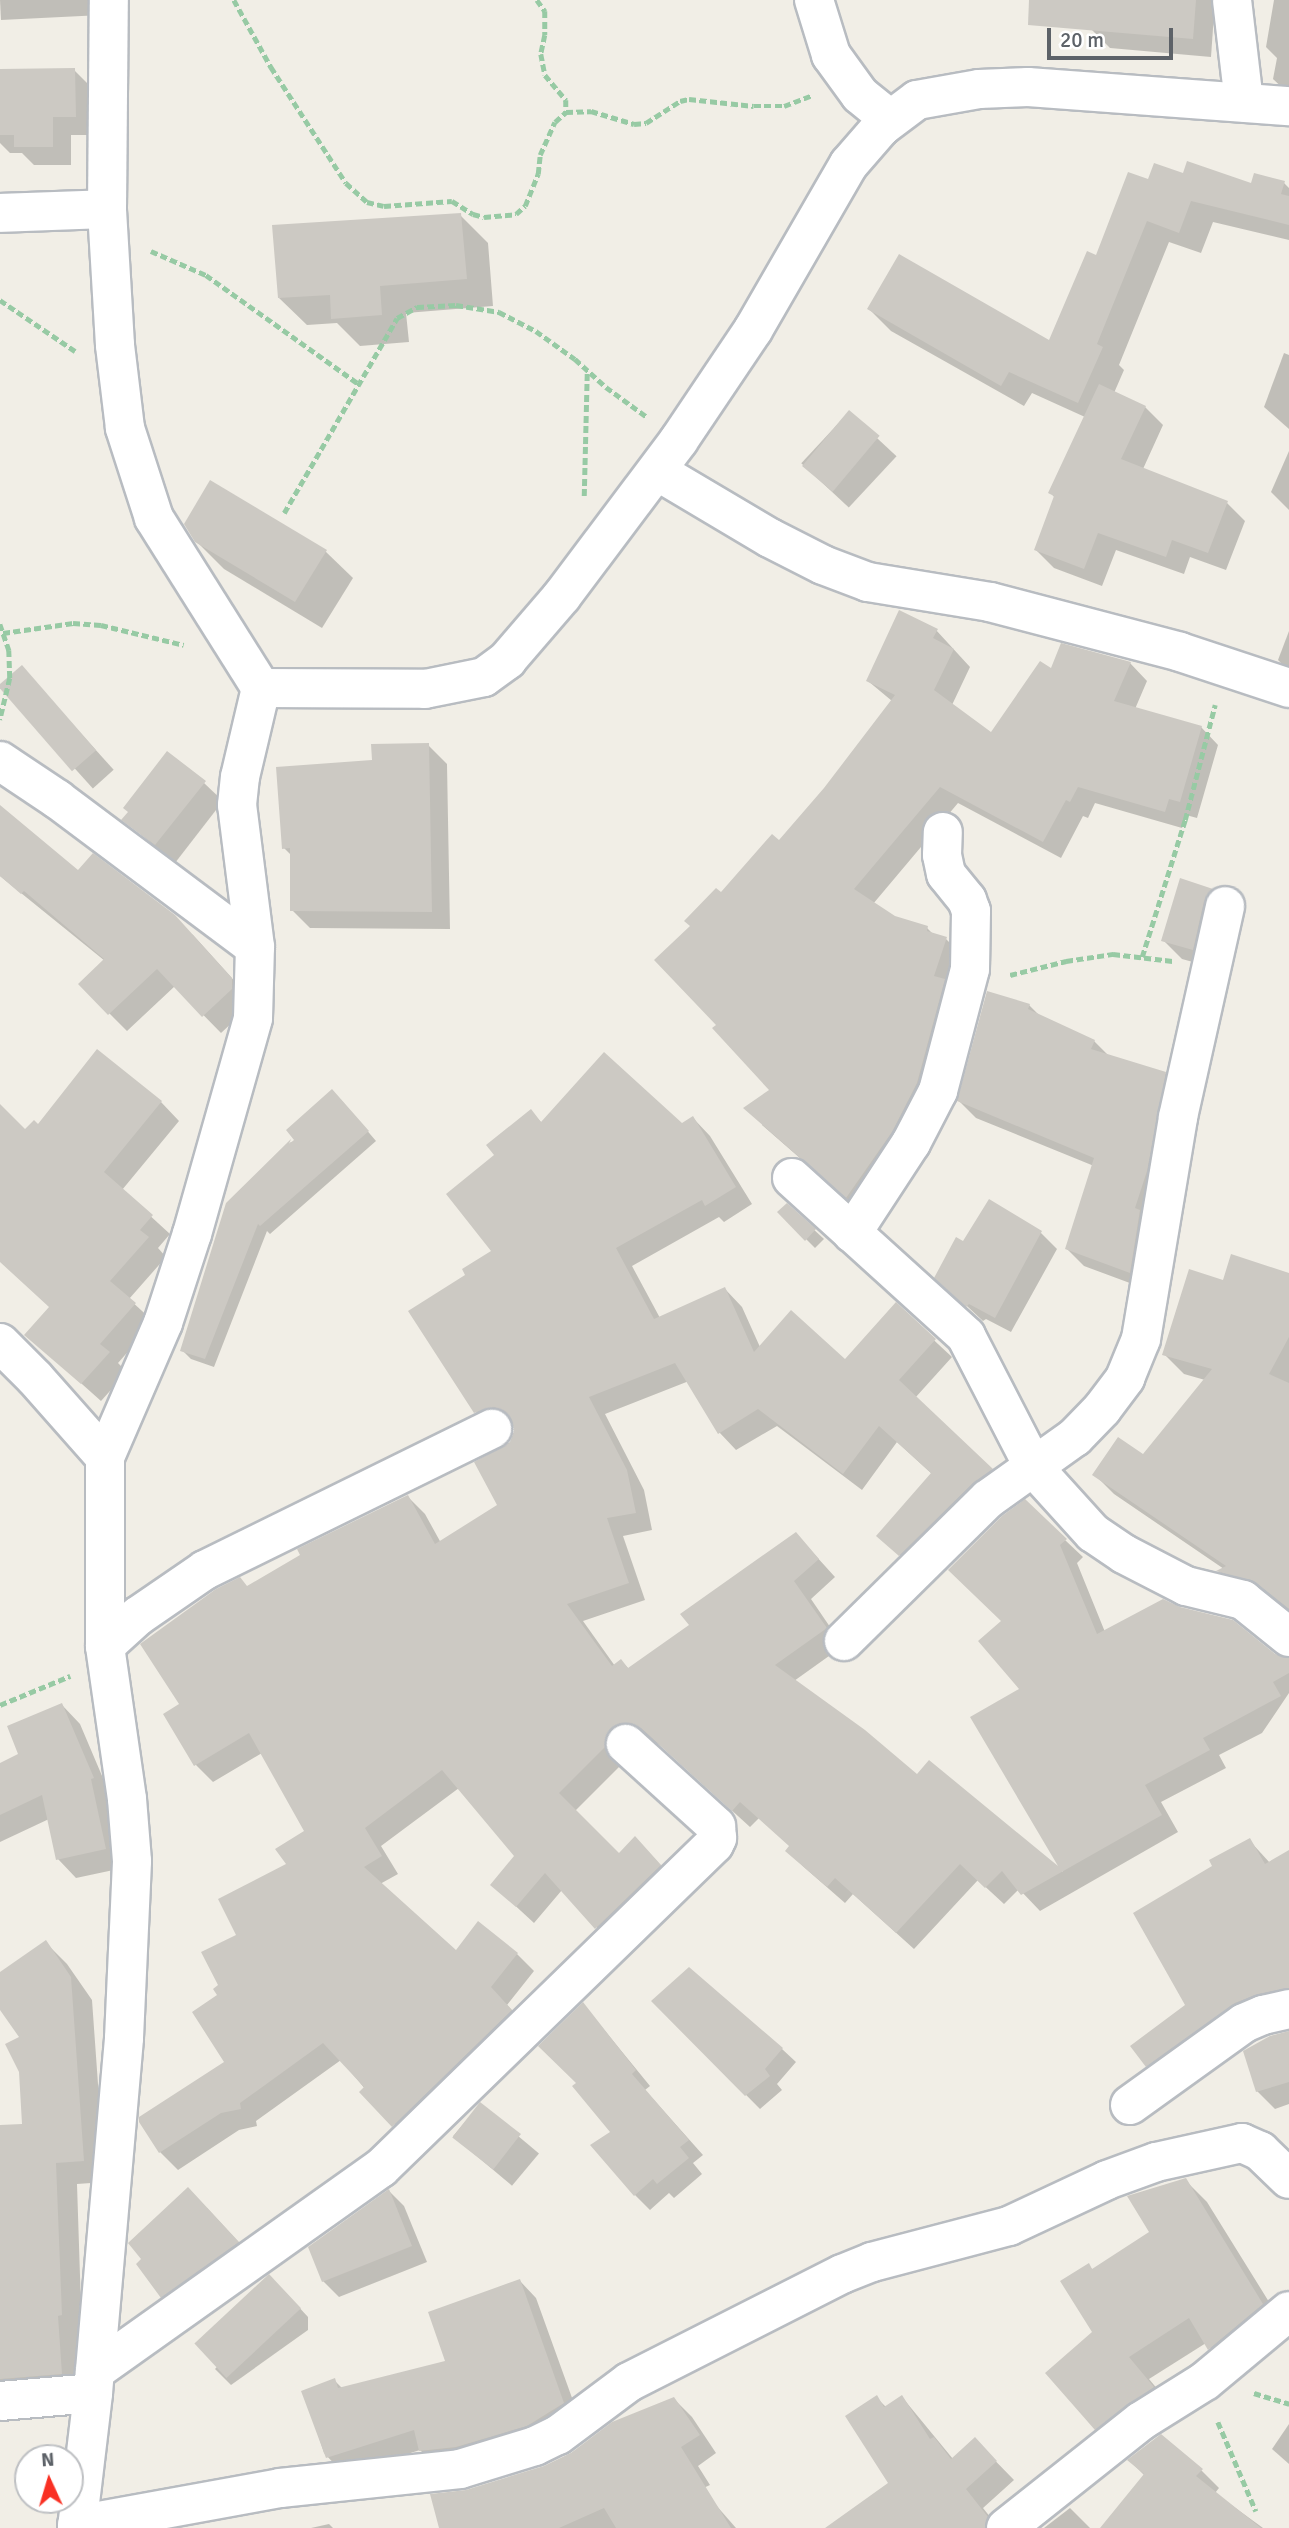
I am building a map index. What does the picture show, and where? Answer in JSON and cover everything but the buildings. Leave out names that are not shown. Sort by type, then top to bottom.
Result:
[{"type":"street","points":[[110,0],[108,221],[119,381],[125,428],[154,518],[252,675],[237,805],[255,947],[253,1018],[192,1234],[163,1322],[105,1457],[106,1655],[127,1799],[132,1861],[124,2038],[94,2382],[77,2526],[255,2491],[460,2469],[535,2446],[558,2435],[629,2382],[842,2274],[872,2262],[1009,2226],[1107,2180],[1156,2162],[1242,2143],[1260,2151],[1289,2179]]},
{"type":"street","points":[[814,0],[831,55],[860,95],[885,115],[881,127]]},
{"type":"street","points":[[1232,0],[1244,102]]},
{"type":"street","points":[[252,675],[425,689],[484,677],[507,660],[584,567],[679,440],[753,330],[849,164],[881,127],[916,100],[979,89],[1028,87],[1289,106]]},
{"type":"street","points":[[0,213],[108,221]]},
{"type":"street","points":[[657,471],[770,538],[823,565],[868,582],[990,602],[1180,652],[1289,688]]},
{"type":"street","points":[[0,761],[57,799],[255,947]]},
{"type":"street","points":[[852,1233],[911,1143],[938,1091],[965,989],[972,946],[971,911],[967,900],[946,874],[942,855],[943,832]]},
{"type":"street","points":[[844,1641],[988,1499],[1075,1437],[1102,1409],[1125,1378],[1141,1339],[1178,1117],[1225,906]]},
{"type":"street","points":[[792,1178],[966,1336],[1034,1468],[1093,1533],[1124,1554],[1186,1586],[1243,1600],[1289,1637]]},
{"type":"street","points":[[0,1343],[105,1457]]},
{"type":"street","points":[[106,1655],[138,1616],[205,1570],[492,1429]]},
{"type":"street","points":[[0,2401],[94,2382],[381,2168],[714,1844],[717,1838],[716,1826],[626,1744]]},
{"type":"street","points":[[1130,2105],[1244,2023],[1289,2009]]},
{"type":"street","points":[[1006,2528],[1142,2421],[1205,2381],[1289,2311]]},
{"type":"path","points":[[234,0],[271,67],[346,183],[367,202],[384,206],[453,201],[473,214],[484,217],[516,214],[525,206],[538,174],[540,155],[555,121],[566,112],[591,111],[634,124],[646,123],[669,107],[689,99],[754,106],[784,106],[847,77]]},
{"type":"path","points":[[537,0],[545,11],[545,36],[541,54],[545,75],[566,100],[566,112]]},
{"type":"path","points":[[108,221],[206,275],[359,384]]},
{"type":"path","points":[[0,300],[119,381]]},
{"type":"path","points":[[284,513],[397,318],[417,307],[456,305],[499,312],[536,331],[679,440]]},
{"type":"path","points":[[584,567],[587,370]]},
{"type":"path","points":[[3,633],[73,623],[101,625],[252,675]]},
{"type":"path","points":[[0,624],[9,650],[10,678],[0,720]]},
{"type":"path","points":[[1142,957],[1185,820],[1225,667]]},
{"type":"path","points":[[965,989],[1066,961],[1113,954],[1211,968]]},
{"type":"path","points":[[0,1705],[106,1655]]},
{"type":"path","points":[[1205,2381],[1216,2419],[1256,2511]]}]
